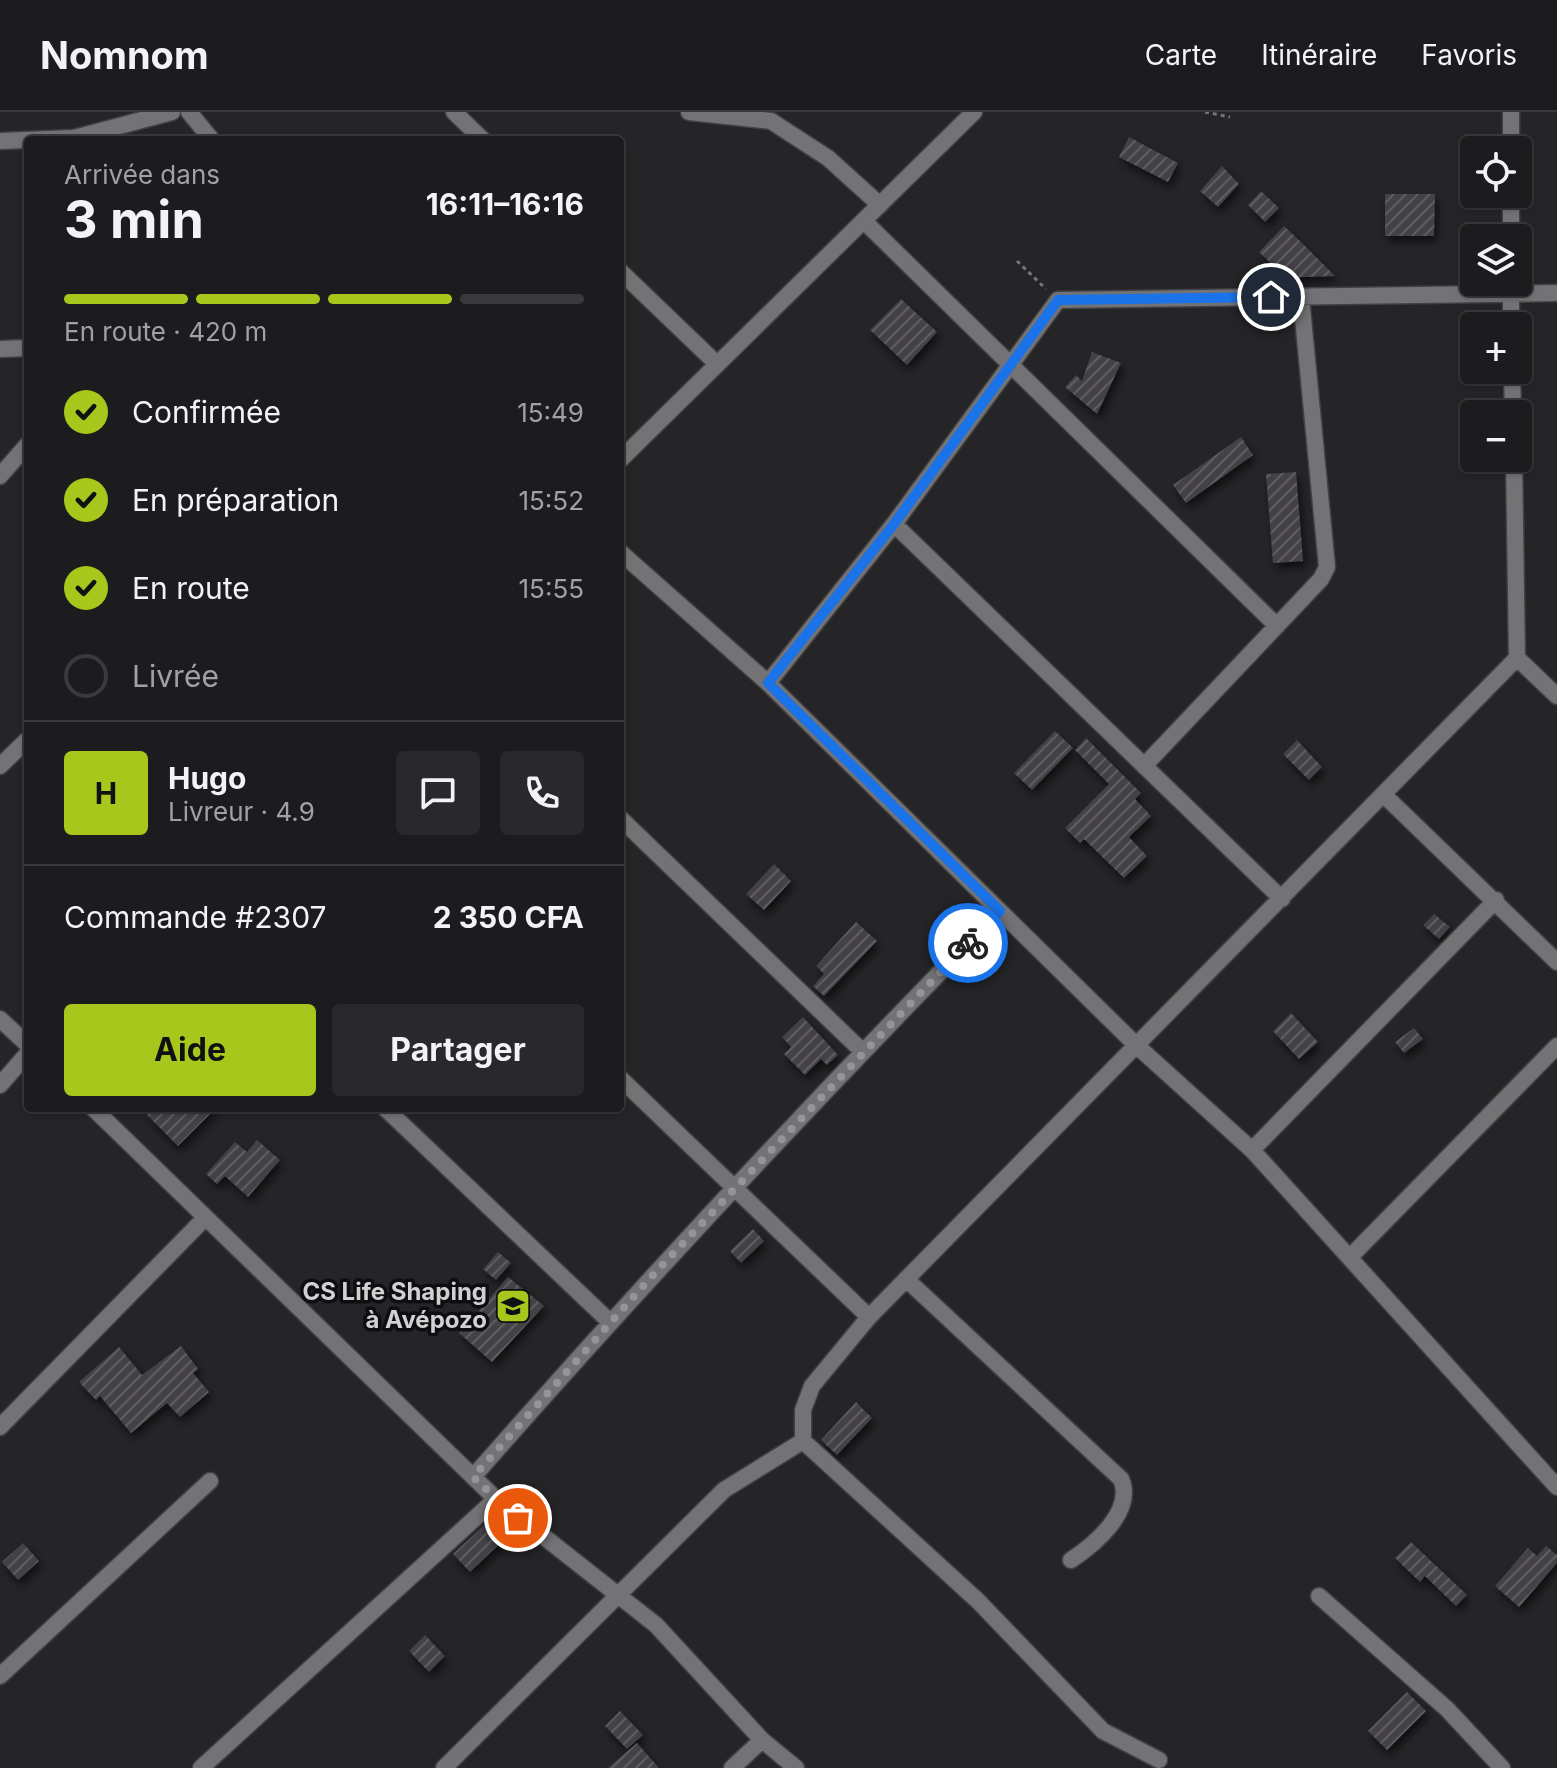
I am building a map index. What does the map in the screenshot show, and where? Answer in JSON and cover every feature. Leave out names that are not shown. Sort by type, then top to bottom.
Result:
[{"type":"street","points":[[82,136],[172,112]]},
{"type":"street","points":[[189,112],[209,136]]},
{"type":"street","points":[[454,112],[479,136]]},
{"type":"street","points":[[689,112],[771,121],[828,158],[880,205]]},
{"type":"street","points":[[624,456],[974,112]]},
{"type":"street","points":[[1511,112],[1511,136]]},
{"type":"street","points":[[0,141],[24,140]]},
{"type":"street","points":[[865,222],[1277,626]]},
{"type":"street","points":[[624,275],[717,364]]},
{"type":"street","points":[[768,683],[894,524],[1058,300],[1301,297],[1460,290]]},
{"type":"street","points":[[1532,290],[1557,293]]},
{"type":"street","points":[[1144,766],[1321,579],[1328,555],[1301,297]]},
{"type":"street","points":[[0,349],[24,348]]},
{"type":"street","points":[[0,476],[24,449]]},
{"type":"street","points":[[1159,1760],[1103,1731],[978,1601],[803,1441],[803,1410],[812,1386],[869,1317],[1517,658],[1514,472]]},
{"type":"street","points":[[894,524],[1282,899]]},
{"type":"street","points":[[624,556],[768,683],[1136,1045],[1252,1150],[1557,1487]]},
{"type":"street","points":[[1517,658],[1557,696]]},
{"type":"street","points":[[0,766],[24,743]]},
{"type":"street","points":[[1384,795],[1557,962]]},
{"type":"street","points":[[624,822],[862,1051]]},
{"type":"street","points":[[1252,1150],[1496,900]]},
{"type":"street","points":[[473,1477],[610,1322],[862,1051],[1000,911]]},
{"type":"street","points":[[0,1019],[24,1041]]},
{"type":"street","points":[[1351,1256],[1557,1046]]},
{"type":"street","points":[[0,1085],[24,1058]]},
{"type":"street","points":[[624,1082],[869,1317]]},
{"type":"street","points":[[97,1112],[496,1499],[615,1596],[656,1625],[762,1740],[796,1768]]},
{"type":"street","points":[[389,1112],[610,1322]]},
{"type":"street","points":[[0,1427],[205,1218]]},
{"type":"street","points":[[906,1279],[1121,1479],[1125,1494],[1108,1531],[1071,1560]]},
{"type":"street","points":[[444,1768],[724,1490],[803,1441]]},
{"type":"street","points":[[0,1676],[210,1481]]},
{"type":"street","points":[[201,1768],[496,1499]]},
{"type":"street","points":[[1319,1596],[1447,1709],[1502,1768]]},
{"type":"street","points":[[732,1768],[762,1740]]},
{"type":"path","points":[[1205,112],[1230,117]]},
{"type":"path","points":[[1017,261],[1058,300]]},
{"type":"building","points":[[1129,137],[1178,163],[1168,182],[1119,157]]},
{"type":"building","points":[[1222,166],[1239,184],[1218,207],[1200,191]]},
{"type":"building","points":[[1261,191],[1279,208],[1265,222],[1248,205]]},
{"type":"building","points":[[1385,194],[1435,194],[1434,236],[1385,236]]},
{"type":"building","points":[[1284,226],[1335,276],[1277,278],[1276,268],[1259,252]]},
{"type":"building","points":[[901,299],[937,332],[907,365],[870,330]]},
{"type":"building","points":[[1092,352],[1121,363],[1097,414],[1065,387],[1076,375],[1082,381]]},
{"type":"building","points":[[1241,437],[1253,455],[1186,503],[1173,485]]},
{"type":"building","points":[[1296,472],[1303,561],[1273,563],[1266,474]]},
{"type":"building","points":[[1055,731],[1073,748],[1032,790],[1014,773]]},
{"type":"building","points":[[1086,738],[1141,793],[1135,799],[1151,816],[1129,837],[1147,856],[1124,878],[1084,839],[1080,843],[1065,828],[1109,784],[1075,750]]},
{"type":"building","points":[[1297,740],[1322,767],[1309,780],[1283,754]]},
{"type":"building","points":[[774,864],[791,881],[764,910],[746,894]]},
{"type":"building","points":[[1434,914],[1450,927],[1439,939],[1423,925]]},
{"type":"building","points":[[856,922],[877,941],[824,996],[813,986],[824,974],[816,966]]},
{"type":"building","points":[[1291,1013],[1318,1042],[1299,1059],[1273,1031]]},
{"type":"building","points":[[803,1017],[838,1055],[827,1065],[821,1059],[805,1075],[784,1054],[791,1047],[782,1037]]},
{"type":"building","points":[[1414,1028],[1423,1039],[1404,1053],[1395,1042]]},
{"type":"building","points":[[150,1112],[212,1112],[178,1146],[147,1115]]},
{"type":"building","points":[[257,1140],[280,1160],[248,1197],[225,1176],[217,1184],[206,1174],[235,1142],[247,1152]]},
{"type":"building","points":[[753,1229],[764,1241],[741,1263],[730,1251]]},
{"type":"building","points":[[498,1252],[511,1263],[496,1280],[483,1269]]},
{"type":"building","points":[[508,1277],[544,1306],[492,1362],[459,1333]]},
{"type":"building","points":[[181,1346],[198,1369],[193,1373],[209,1392],[180,1417],[167,1403],[131,1433],[100,1396],[96,1400],[79,1382],[119,1347],[142,1375]]},
{"type":"building","points":[[856,1402],[872,1418],[837,1455],[821,1440]]},
{"type":"building","points":[[492,1518],[509,1535],[470,1572],[453,1554]]},
{"type":"building","points":[[1411,1542],[1467,1595],[1456,1606],[1425,1576],[1420,1582],[1395,1558]]},
{"type":"building","points":[[23,1543],[39,1561],[18,1580],[2,1562]]},
{"type":"building","points":[[1546,1546],[1557,1555],[1557,1563],[1519,1607],[1495,1586],[1528,1548],[1537,1556]]},
{"type":"building","points":[[425,1635],[445,1656],[429,1672],[409,1651]]},
{"type":"building","points":[[1407,1692],[1426,1711],[1387,1750],[1368,1731]]},
{"type":"building","points":[[620,1711],[643,1735],[627,1749],[605,1726]]},
{"type":"building","points":[[637,1743],[659,1768],[608,1768]]},
{"type":"way so far","points":[[518,1518],[473,1477],[652,1276],[862,1051],[968,943]]},
{"type":"place","name":"CS Life Shaping à Avépozo","points":[[513,1306]]},
{"type":"route","points":[[968,943],[1000,911],[768,683],[894,524],[1058,300],[1271,297]]}]
